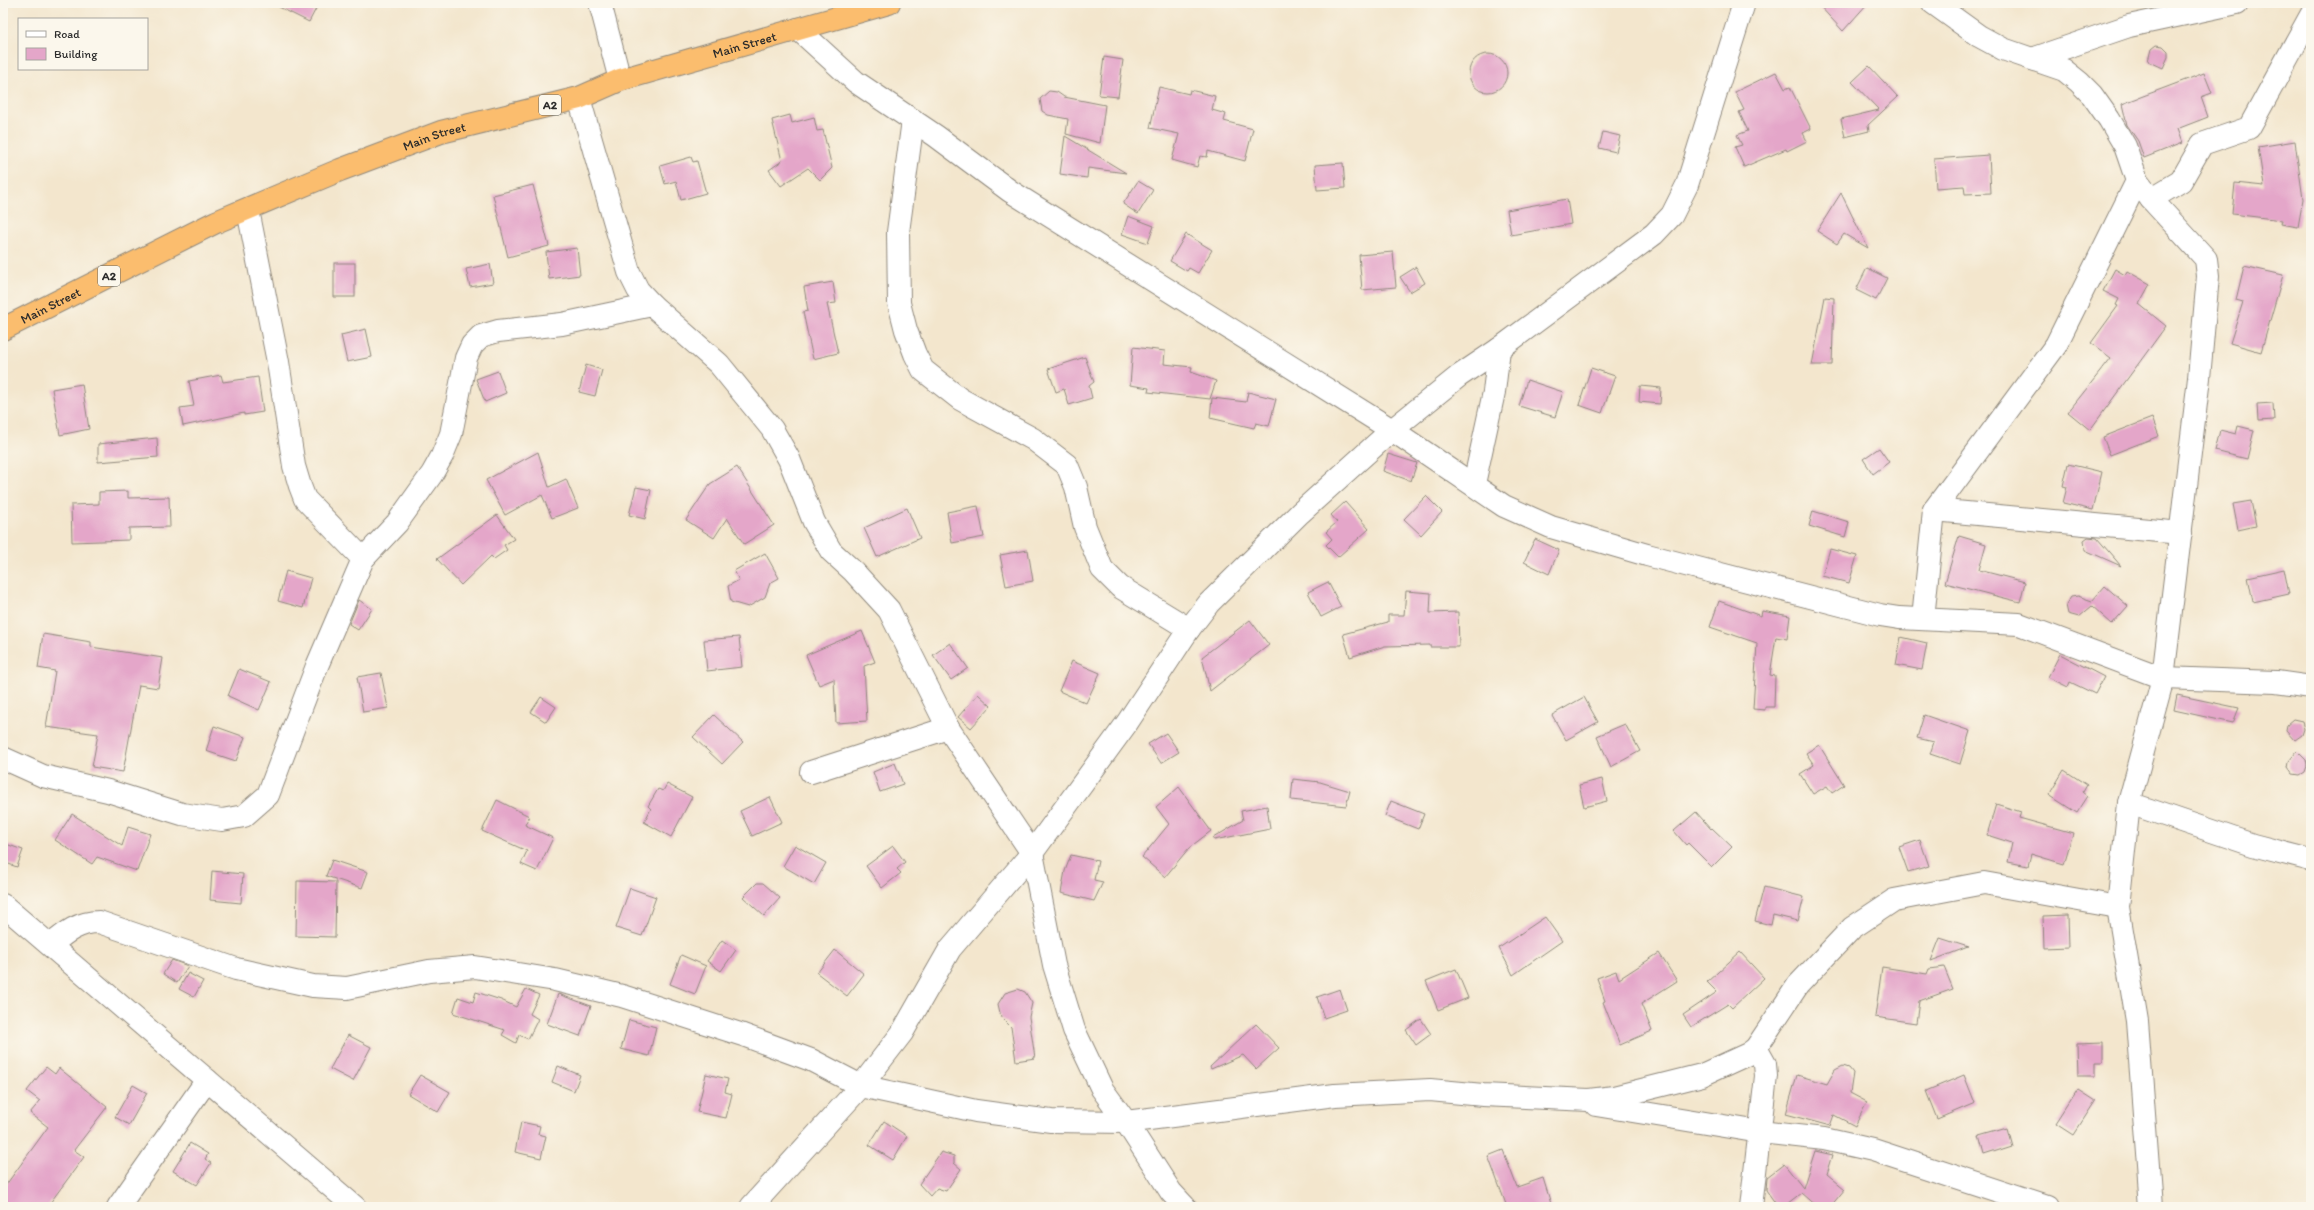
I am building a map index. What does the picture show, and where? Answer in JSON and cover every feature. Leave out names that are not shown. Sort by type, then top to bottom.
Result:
[{"type":"highway","name":"Main Street","points":[[6,326],[216,222],[248,210],[340,170],[441,132],[579,98],[620,80],[889,3]]},
{"type":"street","points":[[600,3],[620,80]]},
{"type":"street","points":[[752,1207],[861,1086],[902,1033],[950,949],[1032,853],[1127,723],[1189,629],[1209,603],[1289,524],[1392,430],[1459,376],[1499,349],[1654,234],[1672,215],[1687,184],[1700,148],[1744,3]]},
{"type":"street","points":[[1933,3],[1979,36],[2003,49],[2064,70],[2092,95],[2109,119],[2125,146],[2137,181],[2151,199],[2206,259],[2208,276],[2199,378],[2163,678],[2129,803],[2118,907],[2137,1021],[2152,1207]]},
{"type":"street","points":[[2032,59],[2129,26],[2238,3]]},
{"type":"street","points":[[2151,199],[2181,181],[2202,144],[2249,128],[2311,15]]},
{"type":"street","points":[[798,29],[856,82],[913,120],[1010,191],[1392,430],[1439,464],[1474,484],[1504,506],[1551,527],[1647,555],[1880,615],[1923,620],[2019,624],[2163,678],[2276,682],[2311,687]]},
{"type":"street","points":[[579,98],[629,272],[638,290],[652,306],[720,364],[772,429],[789,459],[814,522],[831,551],[859,577],[889,610],[948,728],[1032,853],[1054,965],[1074,1030],[1102,1089],[1126,1122],[1171,1192],[1185,1207]]},
{"type":"street","points":[[913,120],[898,232],[899,303],[906,330],[918,359],[924,370],[960,399],[1033,439],[1068,465],[1076,487],[1085,527],[1102,569],[1120,587],[1189,629]]},
{"type":"street","points":[[1923,620],[1934,510],[2056,345],[2137,181]]},
{"type":"street","points":[[248,210],[278,362],[294,466],[300,486],[305,499],[363,559]]},
{"type":"street","points":[[3,758],[43,776],[108,791],[182,814],[222,820],[244,816],[268,795],[317,666],[363,559],[397,523],[432,474],[442,456],[451,434],[466,358],[472,345],[481,336],[498,331],[562,324],[652,306]]},
{"type":"street","points":[[1474,484],[1494,392],[1499,349]]},
{"type":"street","points":[[1934,510],[2181,533]]},
{"type":"street","points":[[811,772],[948,728]]},
{"type":"street","points":[[2129,803],[2253,845],[2311,860]]},
{"type":"street","points":[[1571,1101],[1614,1096],[1702,1075],[1748,1054],[1756,1048],[1798,985],[1852,928],[1894,900],[1984,883],[2118,907]]},
{"type":"street","points":[[3,905],[207,1080],[346,1204]]},
{"type":"street","points":[[51,945],[62,935],[86,922],[99,922],[236,969],[313,986],[353,987],[429,971],[475,967],[555,980],[622,996],[743,1035],[811,1060],[861,1086],[976,1111],[1013,1117],[1051,1121],[1126,1122],[1328,1096],[1430,1090],[1571,1101],[1760,1132],[1824,1139],[1873,1150],[2047,1207]]},
{"type":"street","points":[[1751,1207],[1766,1076],[1765,1064],[1756,1048]]},
{"type":"street","points":[[118,1207],[207,1080]]},
{"type":"building","points":[[271,3],[319,3],[309,22]]},
{"type":"building","points":[[1817,3],[1868,3],[1843,31]]},
{"type":"building","points":[[2156,45],[2163,46],[2168,51],[2168,57],[2163,68],[2148,61],[2151,49]]},
{"type":"building","points":[[1484,54],[1492,54],[1499,57],[1504,62],[1507,73],[1504,84],[1499,89],[1492,92],[1484,92],[1477,89],[1472,84],[1469,77],[1469,69],[1472,62],[1477,57]]},
{"type":"building","points":[[1104,57],[1123,60],[1118,97],[1099,95]]},
{"type":"building","points":[[1869,66],[1898,97],[1868,125],[1869,131],[1845,137],[1841,119],[1879,110],[1852,82]]},
{"type":"building","points":[[1776,72],[1785,89],[1790,87],[1811,129],[1803,133],[1807,141],[1787,151],[1786,149],[1744,167],[1735,147],[1742,145],[1737,135],[1748,131],[1739,112],[1744,110],[1735,92]]},
{"type":"building","points":[[2204,73],[2212,93],[2201,97],[2208,117],[2177,129],[2182,143],[2144,158],[2138,141],[2127,125],[2122,104]]},
{"type":"building","points":[[1159,87],[1189,94],[1190,90],[1215,96],[1212,110],[1226,114],[1224,121],[1253,129],[1245,161],[1208,151],[1207,157],[1200,156],[1197,167],[1172,160],[1179,134],[1150,128]]},
{"type":"building","points":[[1049,91],[1057,92],[1064,97],[1105,105],[1100,143],[1066,134],[1068,119],[1048,115],[1042,111],[1040,99]]},
{"type":"building","points":[[790,115],[792,123],[814,117],[817,131],[823,130],[832,168],[820,180],[808,168],[781,186],[769,170],[782,161],[772,120]]},
{"type":"building","points":[[1603,132],[1620,136],[1616,152],[1599,148]]},
{"type":"building","points":[[1065,136],[1126,173],[1088,168],[1087,178],[1060,174]]},
{"type":"building","points":[[2295,141],[2303,199],[2298,227],[2281,224],[2282,220],[2232,214],[2235,183],[2264,186],[2258,147]]},
{"type":"building","points":[[1989,155],[1991,193],[1965,194],[1964,186],[1936,188],[1934,159]]},
{"type":"building","points":[[691,157],[693,162],[697,161],[706,193],[681,200],[676,181],[665,184],[660,166]]},
{"type":"building","points":[[1343,163],[1345,188],[1317,190],[1315,165]]},
{"type":"building","points":[[1138,181],[1153,190],[1138,214],[1123,204]]},
{"type":"building","points":[[533,185],[549,246],[508,257],[493,195]]},
{"type":"building","points":[[1841,193],[1868,248],[1844,234],[1837,244],[1817,231]]},
{"type":"building","points":[[1567,199],[1571,224],[1511,235],[1507,210]]},
{"type":"building","points":[[1128,216],[1154,226],[1148,243],[1122,234]]},
{"type":"building","points":[[1186,234],[1212,250],[1198,273],[1189,268],[1187,271],[1170,261]]},
{"type":"building","points":[[577,248],[580,275],[549,279],[546,252]]},
{"type":"building","points":[[1393,252],[1396,287],[1362,290],[1359,255]]},
{"type":"building","points":[[334,263],[355,263],[355,297],[334,297]]},
{"type":"building","points":[[490,264],[493,283],[470,287],[466,269]]},
{"type":"building","points":[[2244,266],[2283,275],[2261,352],[2230,343],[2243,302],[2236,300]]},
{"type":"building","points":[[1416,267],[1425,283],[1410,292],[1400,277]]},
{"type":"building","points":[[1867,268],[1887,278],[1876,300],[1856,290]]},
{"type":"building","points":[[2115,269],[2125,275],[2127,271],[2150,284],[2139,304],[2166,326],[2090,430],[2068,412],[2111,358],[2091,343],[2118,306],[2116,305],[2119,299],[2103,291]]},
{"type":"building","points":[[833,282],[836,303],[827,304],[838,353],[813,359],[803,312],[808,311],[804,287]]},
{"type":"building","points":[[1825,297],[1834,298],[1832,365],[1812,365]]},
{"type":"building","points":[[366,329],[372,357],[347,362],[341,335]]},
{"type":"building","points":[[1133,347],[1165,351],[1164,364],[1192,367],[1191,372],[1216,381],[1210,399],[1148,392],[1149,388],[1130,385]]},
{"type":"building","points":[[1085,357],[1094,382],[1089,386],[1092,398],[1069,405],[1064,389],[1056,392],[1048,369]]},
{"type":"building","points":[[586,365],[602,370],[595,396],[579,392]]},
{"type":"building","points":[[1591,368],[1615,376],[1602,413],[1579,405]]},
{"type":"building","points":[[498,371],[506,393],[485,402],[476,379]]},
{"type":"building","points":[[221,375],[223,382],[258,377],[263,412],[244,415],[244,413],[183,426],[180,408],[194,406],[189,381]]},
{"type":"building","points":[[1527,380],[1563,392],[1555,417],[1519,406]]},
{"type":"building","points":[[82,384],[89,429],[60,435],[52,389]]},
{"type":"building","points":[[1640,386],[1661,388],[1660,404],[1639,402]]},
{"type":"building","points":[[1248,392],[1276,399],[1269,426],[1256,423],[1254,428],[1210,418],[1212,398],[1246,402]]},
{"type":"building","points":[[2273,403],[2274,420],[2258,421],[2257,404]]},
{"type":"building","points":[[2152,418],[2159,436],[2110,455],[2103,437]]},
{"type":"building","points":[[2238,426],[2254,430],[2247,459],[2215,451],[2220,430],[2236,434]]},
{"type":"building","points":[[157,438],[158,457],[98,462],[98,444]]},
{"type":"building","points":[[1879,448],[1889,462],[1873,474],[1863,459]]},
{"type":"building","points":[[538,452],[549,487],[566,479],[578,508],[552,518],[542,495],[505,515],[486,480]]},
{"type":"building","points":[[1388,454],[1417,463],[1411,481],[1383,471]]},
{"type":"building","points":[[2068,464],[2102,472],[2093,510],[2063,503],[2067,487],[2063,486]]},
{"type":"building","points":[[737,467],[774,525],[744,544],[727,518],[714,538],[686,520],[710,484]]},
{"type":"building","points":[[636,487],[651,490],[645,519],[629,515]]},
{"type":"building","points":[[128,491],[128,498],[169,497],[170,527],[129,528],[129,540],[72,542],[71,505],[99,504],[99,492]]},
{"type":"building","points":[[1426,496],[1442,512],[1421,535],[1404,519]]},
{"type":"building","points":[[2251,501],[2256,526],[2238,530],[2233,504]]},
{"type":"building","points":[[1345,502],[1369,529],[1338,557],[1326,545],[1332,539],[1326,532],[1337,522],[1331,515]]},
{"type":"building","points":[[978,506],[984,537],[952,543],[947,512]]},
{"type":"building","points":[[907,508],[920,538],[877,557],[864,528]]},
{"type":"building","points":[[1813,511],[1849,522],[1845,537],[1809,526]]},
{"type":"building","points":[[497,515],[514,539],[504,545],[507,550],[494,559],[491,556],[461,585],[437,559]]},
{"type":"building","points":[[1959,536],[1986,544],[1979,570],[2025,582],[2020,602],[1945,583]]},
{"type":"building","points":[[2088,537],[2097,538],[2121,566],[2085,550],[2084,540]]},
{"type":"building","points":[[1535,539],[1559,550],[1549,574],[1524,562]]},
{"type":"building","points":[[1830,549],[1857,556],[1849,583],[1822,576]]},
{"type":"building","points":[[1028,550],[1033,581],[1006,586],[1000,555]]},
{"type":"building","points":[[765,553],[779,578],[770,583],[765,597],[748,607],[731,602],[728,586],[739,580],[734,571]]},
{"type":"building","points":[[2284,569],[2289,594],[2253,602],[2248,577]]},
{"type":"building","points":[[286,571],[311,578],[303,608],[278,601]]},
{"type":"building","points":[[1328,582],[1341,607],[1321,617],[1308,592]]},
{"type":"building","points":[[2105,586],[2128,606],[2112,624],[2092,606],[2079,617],[2068,614],[2066,605],[2071,597],[2078,596],[2092,601]]},
{"type":"building","points":[[1406,591],[1431,593],[1430,613],[1458,612],[1459,647],[1430,647],[1430,645],[1385,646],[1350,657],[1343,634],[1388,622],[1388,615],[1404,615]]},
{"type":"building","points":[[359,600],[372,609],[358,630],[349,624]]},
{"type":"building","points":[[1719,601],[1761,616],[1762,611],[1790,616],[1787,639],[1776,637],[1770,675],[1775,676],[1774,707],[1765,707],[1765,710],[1753,709],[1757,643],[1710,627]]},
{"type":"building","points":[[1250,620],[1269,645],[1210,691],[1202,657]]},
{"type":"building","points":[[862,631],[875,662],[864,666],[867,721],[836,723],[834,679],[819,685],[806,655]]},
{"type":"building","points":[[43,634],[91,642],[91,647],[163,658],[158,688],[139,685],[123,772],[92,767],[98,734],[46,727],[55,671],[38,668]]},
{"type":"building","points":[[739,637],[742,667],[707,671],[704,640]]},
{"type":"building","points":[[1901,637],[1927,643],[1922,670],[1896,665]]},
{"type":"building","points":[[950,643],[968,668],[951,680],[933,655]]},
{"type":"building","points":[[2060,654],[2104,677],[2095,694],[2070,682],[2068,687],[2048,677]]},
{"type":"building","points":[[1072,661],[1100,673],[1086,703],[1059,691]]},
{"type":"building","points":[[239,669],[271,682],[259,710],[228,696]]},
{"type":"building","points":[[381,673],[388,708],[363,712],[357,677]]},
{"type":"building","points":[[978,694],[991,706],[971,728],[958,717]]},
{"type":"building","points":[[2177,695],[2239,708],[2233,723],[2174,710]]},
{"type":"building","points":[[541,697],[556,707],[546,722],[531,712]]},
{"type":"building","points":[[1584,697],[1598,722],[1566,740],[1552,715]]},
{"type":"building","points":[[714,715],[743,742],[722,764],[693,737]]},
{"type":"building","points":[[1924,715],[1970,731],[1960,764],[1930,754],[1934,742],[1917,738]]},
{"type":"building","points":[[2293,720],[2302,722],[2304,729],[2302,735],[2295,740],[2286,730],[2287,725]]},
{"type":"building","points":[[1625,724],[1640,751],[1611,767],[1597,736]]},
{"type":"building","points":[[214,726],[245,737],[236,761],[206,751]]},
{"type":"building","points":[[1166,733],[1179,752],[1161,763],[1148,744]]},
{"type":"building","points":[[1819,745],[1844,785],[1832,793],[1827,786],[1813,794],[1800,774],[1814,765],[1806,753]]},
{"type":"building","points":[[2297,751],[2306,760],[2307,766],[2305,772],[2300,775],[2293,774],[2288,767],[2289,761]]},
{"type":"building","points":[[895,763],[903,784],[880,792],[873,772]]},
{"type":"building","points":[[2064,770],[2087,785],[2083,792],[2088,796],[2077,813],[2049,795]]},
{"type":"building","points":[[1293,779],[1320,782],[1350,791],[1346,806],[1291,800]]},
{"type":"building","points":[[1602,779],[1607,801],[1584,807],[1579,785]]},
{"type":"building","points":[[667,784],[692,797],[671,837],[644,822],[651,809],[648,806],[658,789],[663,791]]},
{"type":"building","points":[[1179,787],[1211,831],[1189,848],[1165,877],[1142,857],[1169,824],[1156,807]]},
{"type":"building","points":[[770,797],[782,822],[752,836],[740,811]]},
{"type":"building","points":[[497,800],[529,816],[525,825],[553,838],[537,871],[521,864],[527,851],[482,831]]},
{"type":"building","points":[[1391,801],[1424,814],[1418,829],[1385,816]]},
{"type":"building","points":[[1996,804],[2021,812],[2019,818],[2073,833],[2064,864],[2031,854],[2028,866],[2008,862],[2012,843],[1987,835]]},
{"type":"building","points":[[1267,806],[1270,829],[1214,840],[1213,838],[1243,820],[1241,811]]},
{"type":"building","points":[[1696,812],[1711,829],[1712,828],[1732,847],[1712,867],[1688,843],[1686,845],[1674,831]]},
{"type":"building","points":[[72,814],[122,846],[128,827],[150,834],[137,871],[97,857],[92,864],[55,840]]},
{"type":"building","points":[[1920,840],[1929,866],[1908,872],[1899,847]]},
{"type":"building","points":[[3,843],[23,850],[17,867],[3,862]]},
{"type":"building","points":[[795,845],[826,863],[814,884],[783,866]]},
{"type":"building","points":[[893,846],[905,862],[897,869],[901,873],[882,888],[866,866]]},
{"type":"building","points":[[1071,855],[1098,861],[1094,880],[1103,882],[1094,901],[1061,893],[1065,871]]},
{"type":"building","points":[[332,860],[368,872],[362,888],[326,876]]},
{"type":"building","points":[[212,871],[243,874],[241,903],[210,900]]},
{"type":"building","points":[[297,881],[336,882],[335,937],[296,936]]},
{"type":"building","points":[[757,883],[763,883],[780,898],[764,916],[743,897]]},
{"type":"building","points":[[1764,887],[1804,897],[1798,921],[1773,915],[1771,925],[1755,921]]},
{"type":"building","points":[[630,888],[656,897],[642,936],[616,928]]},
{"type":"building","points":[[2068,915],[2069,947],[2044,948],[2043,916]]},
{"type":"building","points":[[1545,917],[1562,941],[1513,975],[1499,948]]},
{"type":"building","points":[[1940,938],[1968,947],[1931,961]]},
{"type":"building","points":[[722,940],[736,950],[721,971],[707,961]]},
{"type":"building","points":[[835,950],[864,974],[847,996],[817,973]]},
{"type":"building","points":[[1740,952],[1764,978],[1732,1008],[1728,1004],[1691,1027],[1683,1015],[1717,992],[1707,982]]},
{"type":"building","points":[[1659,953],[1677,981],[1641,1004],[1652,1031],[1620,1045],[1603,1002],[1605,1001],[1597,978],[1616,971],[1619,979]]},
{"type":"building","points":[[681,955],[706,966],[695,994],[670,984]]},
{"type":"building","points":[[172,960],[188,966],[177,983],[163,974]]},
{"type":"building","points":[[1882,967],[1927,974],[1929,969],[1944,967],[1953,989],[1919,1001],[1916,1023],[1875,1017]]},
{"type":"building","points":[[1456,969],[1468,998],[1438,1010],[1426,981]]},
{"type":"building","points":[[188,973],[203,981],[194,997],[179,989]]},
{"type":"building","points":[[526,989],[539,995],[530,1014],[538,1019],[528,1039],[519,1035],[516,1043],[502,1035],[505,1030],[453,1013],[458,997],[473,1002],[476,992],[501,1000],[516,1007]]},
{"type":"building","points":[[1018,989],[1025,992],[1032,1003],[1029,1017],[1035,1058],[1016,1061],[1011,1027],[1001,1017],[998,1004],[1005,993]]},
{"type":"building","points":[[1340,989],[1347,1010],[1324,1018],[1317,997]]},
{"type":"building","points":[[558,994],[591,1006],[580,1036],[547,1024]]},
{"type":"building","points":[[1421,1019],[1431,1034],[1416,1045],[1406,1030]]},
{"type":"building","points":[[629,1020],[656,1027],[649,1056],[621,1049]]},
{"type":"building","points":[[1256,1024],[1279,1048],[1256,1069],[1243,1055],[1211,1069],[1210,1067]]},
{"type":"building","points":[[348,1035],[371,1047],[353,1081],[330,1069]]},
{"type":"building","points":[[2103,1042],[2103,1062],[2095,1062],[2095,1076],[2077,1076],[2076,1043]]},
{"type":"building","points":[[558,1066],[580,1075],[574,1091],[552,1082]]},
{"type":"building","points":[[1843,1066],[1849,1068],[1853,1073],[1850,1093],[1867,1102],[1855,1126],[1834,1115],[1830,1126],[1786,1114],[1797,1075],[1827,1084],[1835,1070]]},
{"type":"building","points":[[46,1067],[55,1074],[59,1068],[107,1107],[74,1150],[84,1157],[47,1207],[3,1207],[3,1189],[48,1127],[30,1113],[40,1101],[27,1091]]},
{"type":"building","points":[[706,1074],[728,1079],[725,1092],[732,1094],[726,1118],[697,1112]]},
{"type":"building","points":[[420,1075],[450,1092],[438,1112],[408,1094]]},
{"type":"building","points":[[1964,1075],[1975,1103],[1937,1119],[1926,1091]]},
{"type":"building","points":[[133,1085],[147,1093],[129,1125],[115,1117]]},
{"type":"building","points":[[2079,1089],[2096,1100],[2074,1134],[2057,1123]]},
{"type":"building","points":[[884,1121],[907,1136],[893,1160],[869,1145]]},
{"type":"building","points":[[521,1122],[540,1126],[538,1134],[546,1136],[541,1158],[515,1152]]},
{"type":"building","points":[[2007,1128],[2012,1146],[1984,1155],[1979,1136]]},
{"type":"building","points":[[190,1143],[208,1154],[205,1159],[211,1163],[197,1185],[173,1171]]},
{"type":"building","points":[[1503,1150],[1517,1187],[1543,1178],[1552,1207],[1507,1207],[1488,1156]]},
{"type":"building","points":[[1815,1151],[1833,1155],[1827,1174],[1845,1189],[1830,1207],[1817,1207],[1801,1193],[1783,1207],[1778,1207],[1766,1190],[1767,1177],[1784,1164],[1803,1188]]},
{"type":"building","points":[[941,1152],[954,1156],[954,1163],[961,1169],[946,1191],[937,1188],[930,1196],[919,1184]]}]
